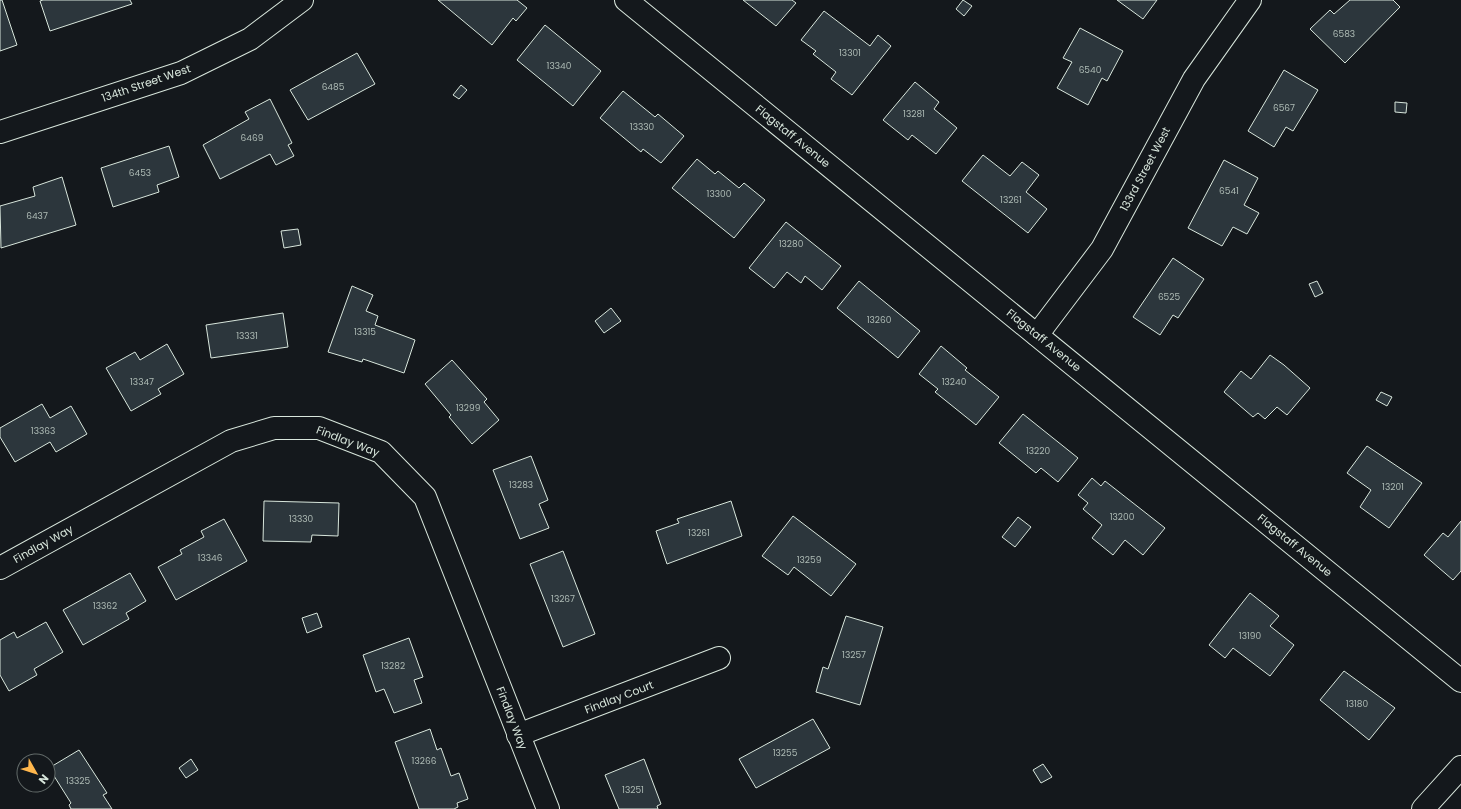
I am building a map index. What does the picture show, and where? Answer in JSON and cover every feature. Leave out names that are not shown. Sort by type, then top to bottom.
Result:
[{"type":"street","name":"134th Street West","points":[[0,132],[181,72],[250,39],[302,0]]},
{"type":"street","name":"Flagstaff Avenue","points":[[626,0],[1461,681]]},
{"type":"street","name":"133rd Street West","points":[[1037,335],[1102,249],[1194,79],[1250,0]]},
{"type":"street","name":"Findlay Way","points":[[0,568],[231,441],[274,428],[319,428],[381,452],[425,497],[548,809]]},
{"type":"street","name":"Findlay Court","points":[[518,735],[719,658]]},
{"type":"street","points":[[1423,809],[1461,767]]},
{"type":"building","points":[[0,0],[2,0],[17,45],[0,51]]},
{"type":"building","points":[[130,0],[132,4],[50,31],[40,1]]},
{"type":"building","points":[[438,0],[517,0],[527,8],[516,21],[513,18],[492,45]]},
{"type":"building","points":[[743,0],[792,0],[796,3],[776,26]]},
{"type":"building","points":[[963,0],[972,6],[964,16],[956,9]]},
{"type":"building","points":[[1117,0],[1157,0],[1143,19]]},
{"type":"building","points":[[1350,0],[1393,0],[1400,7],[1345,63],[1310,29],[1330,10],[1334,14]]},
{"type":"building","points":[[824,11],[870,46],[878,35],[891,46],[852,95],[831,79],[836,72],[813,54],[816,51],[801,40]]},
{"type":"building","points":[[545,25],[601,71],[573,106],[517,60]]},
{"type":"building","points":[[1080,28],[1123,51],[1107,81],[1102,78],[1088,105],[1057,88],[1072,62],[1063,58]]},
{"type":"building","points":[[357,53],[375,84],[308,120],[290,90]]},
{"type":"building","points":[[1284,70],[1318,90],[1293,131],[1286,127],[1274,147],[1248,131]]},
{"type":"building","points":[[915,82],[939,102],[934,109],[957,128],[936,154],[912,135],[908,140],[883,120]]},
{"type":"building","points":[[461,85],[467,90],[459,99],[453,95]]},
{"type":"building","points":[[623,91],[655,117],[658,114],[684,136],[661,163],[643,149],[641,152],[600,118]]},
{"type":"building","points":[[270,99],[292,143],[288,145],[294,156],[276,165],[270,154],[220,179],[203,145],[249,119],[245,112]]},
{"type":"building","points":[[1395,102],[1407,103],[1406,113],[1395,112]]},
{"type":"building","points":[[169,146],[179,177],[157,185],[159,192],[113,207],[101,168]]},
{"type":"building","points":[[983,155],[1010,176],[1022,162],[1039,175],[1026,192],[1047,209],[1028,233],[962,181]]},
{"type":"building","points":[[697,159],[715,174],[718,171],[739,188],[744,183],[765,200],[734,238],[672,188]]},
{"type":"building","points":[[1224,160],[1258,178],[1244,205],[1259,213],[1247,234],[1233,227],[1222,246],[1188,228]]},
{"type":"building","points":[[62,177],[76,225],[1,248],[0,206],[35,196],[33,187]]},
{"type":"building","points":[[786,222],[841,266],[822,290],[805,276],[801,283],[787,272],[774,288],[749,268]]},
{"type":"building","points":[[298,229],[301,245],[284,248],[281,231]]},
{"type":"building","points":[[1173,258],[1204,279],[1178,318],[1173,315],[1160,335],[1133,317]]},
{"type":"building","points":[[859,281],[920,331],[898,358],[837,308]]},
{"type":"building","points":[[1317,281],[1323,293],[1315,297],[1309,284]]},
{"type":"building","points":[[352,286],[373,295],[366,311],[378,316],[375,325],[415,340],[404,373],[363,359],[362,362],[328,352]]},
{"type":"building","points":[[611,308],[621,321],[604,333],[595,321]]},
{"type":"building","points":[[283,313],[288,347],[211,358],[206,325]]},
{"type":"building","points":[[167,344],[184,374],[158,389],[161,394],[131,411],[106,368],[135,352],[140,360]]},
{"type":"building","points":[[941,346],[967,368],[965,370],[999,397],[976,425],[935,392],[938,389],[919,374]]},
{"type":"building","points":[[1270,355],[1310,388],[1287,415],[1277,407],[1265,419],[1258,413],[1253,417],[1224,392],[1241,371],[1251,379]]},
{"type":"building","points":[[452,360],[487,399],[484,402],[499,420],[472,444],[449,417],[451,415],[425,384]]},
{"type":"building","points":[[1381,392],[1392,397],[1387,406],[1376,400]]},
{"type":"building","points":[[42,404],[50,418],[71,406],[87,434],[56,452],[50,442],[15,462],[0,437],[0,428]]},
{"type":"building","points":[[1023,414],[1078,458],[1058,482],[1041,468],[1036,473],[999,443]]},
{"type":"building","points":[[1367,446],[1422,483],[1389,528],[1360,507],[1371,490],[1347,473]]},
{"type":"building","points":[[531,456],[548,500],[539,504],[549,528],[520,539],[493,470]]},
{"type":"building","points":[[1092,478],[1101,486],[1105,481],[1165,528],[1143,555],[1125,540],[1113,555],[1092,538],[1102,525],[1083,509],[1088,503],[1078,495]]},
{"type":"building","points":[[264,501],[339,503],[338,536],[312,535],[311,542],[263,541]]},
{"type":"building","points":[[731,501],[742,536],[667,564],[656,531],[679,523],[677,519]]},
{"type":"building","points":[[793,516],[856,564],[831,596],[794,567],[788,575],[762,556]]},
{"type":"building","points":[[1018,517],[1031,527],[1015,547],[1002,537]]},
{"type":"building","points":[[224,519],[247,561],[176,600],[158,567],[182,554],[180,550],[204,537],[201,531]]},
{"type":"building","points":[[1461,521],[1461,571],[1453,580],[1424,555],[1443,533],[1448,537]]},
{"type":"building","points":[[563,551],[595,634],[563,647],[530,564]]},
{"type":"building","points":[[130,573],[146,601],[126,613],[129,619],[83,645],[63,610]]},
{"type":"building","points":[[1250,593],[1279,616],[1270,626],[1294,645],[1270,676],[1233,648],[1225,658],[1209,645]]},
{"type":"building","points":[[317,613],[322,627],[307,633],[302,618]]},
{"type":"building","points":[[846,616],[883,627],[860,705],[816,692],[823,667],[828,669]]},
{"type":"building","points":[[46,622],[63,652],[34,669],[37,675],[9,691],[0,675],[0,640],[14,632],[17,638]]},
{"type":"building","points":[[409,638],[423,677],[414,680],[422,703],[394,713],[384,689],[376,692],[363,655]]},
{"type":"building","points":[[1344,671],[1395,708],[1369,740],[1320,700]]},
{"type":"building","points":[[813,719],[830,748],[756,788],[739,759]]},
{"type":"building","points":[[430,729],[437,750],[441,748],[451,776],[459,773],[468,799],[457,803],[458,807],[454,809],[419,809],[395,742]]},
{"type":"building","points":[[79,750],[107,793],[103,795],[112,809],[71,809],[69,805],[71,803],[56,779],[56,764]]},
{"type":"building","points":[[191,759],[198,770],[186,778],[179,768]]},
{"type":"building","points":[[644,759],[661,804],[657,806],[658,809],[619,809],[605,775]]},
{"type":"building","points":[[1043,764],[1052,777],[1041,783],[1033,770]]}]
